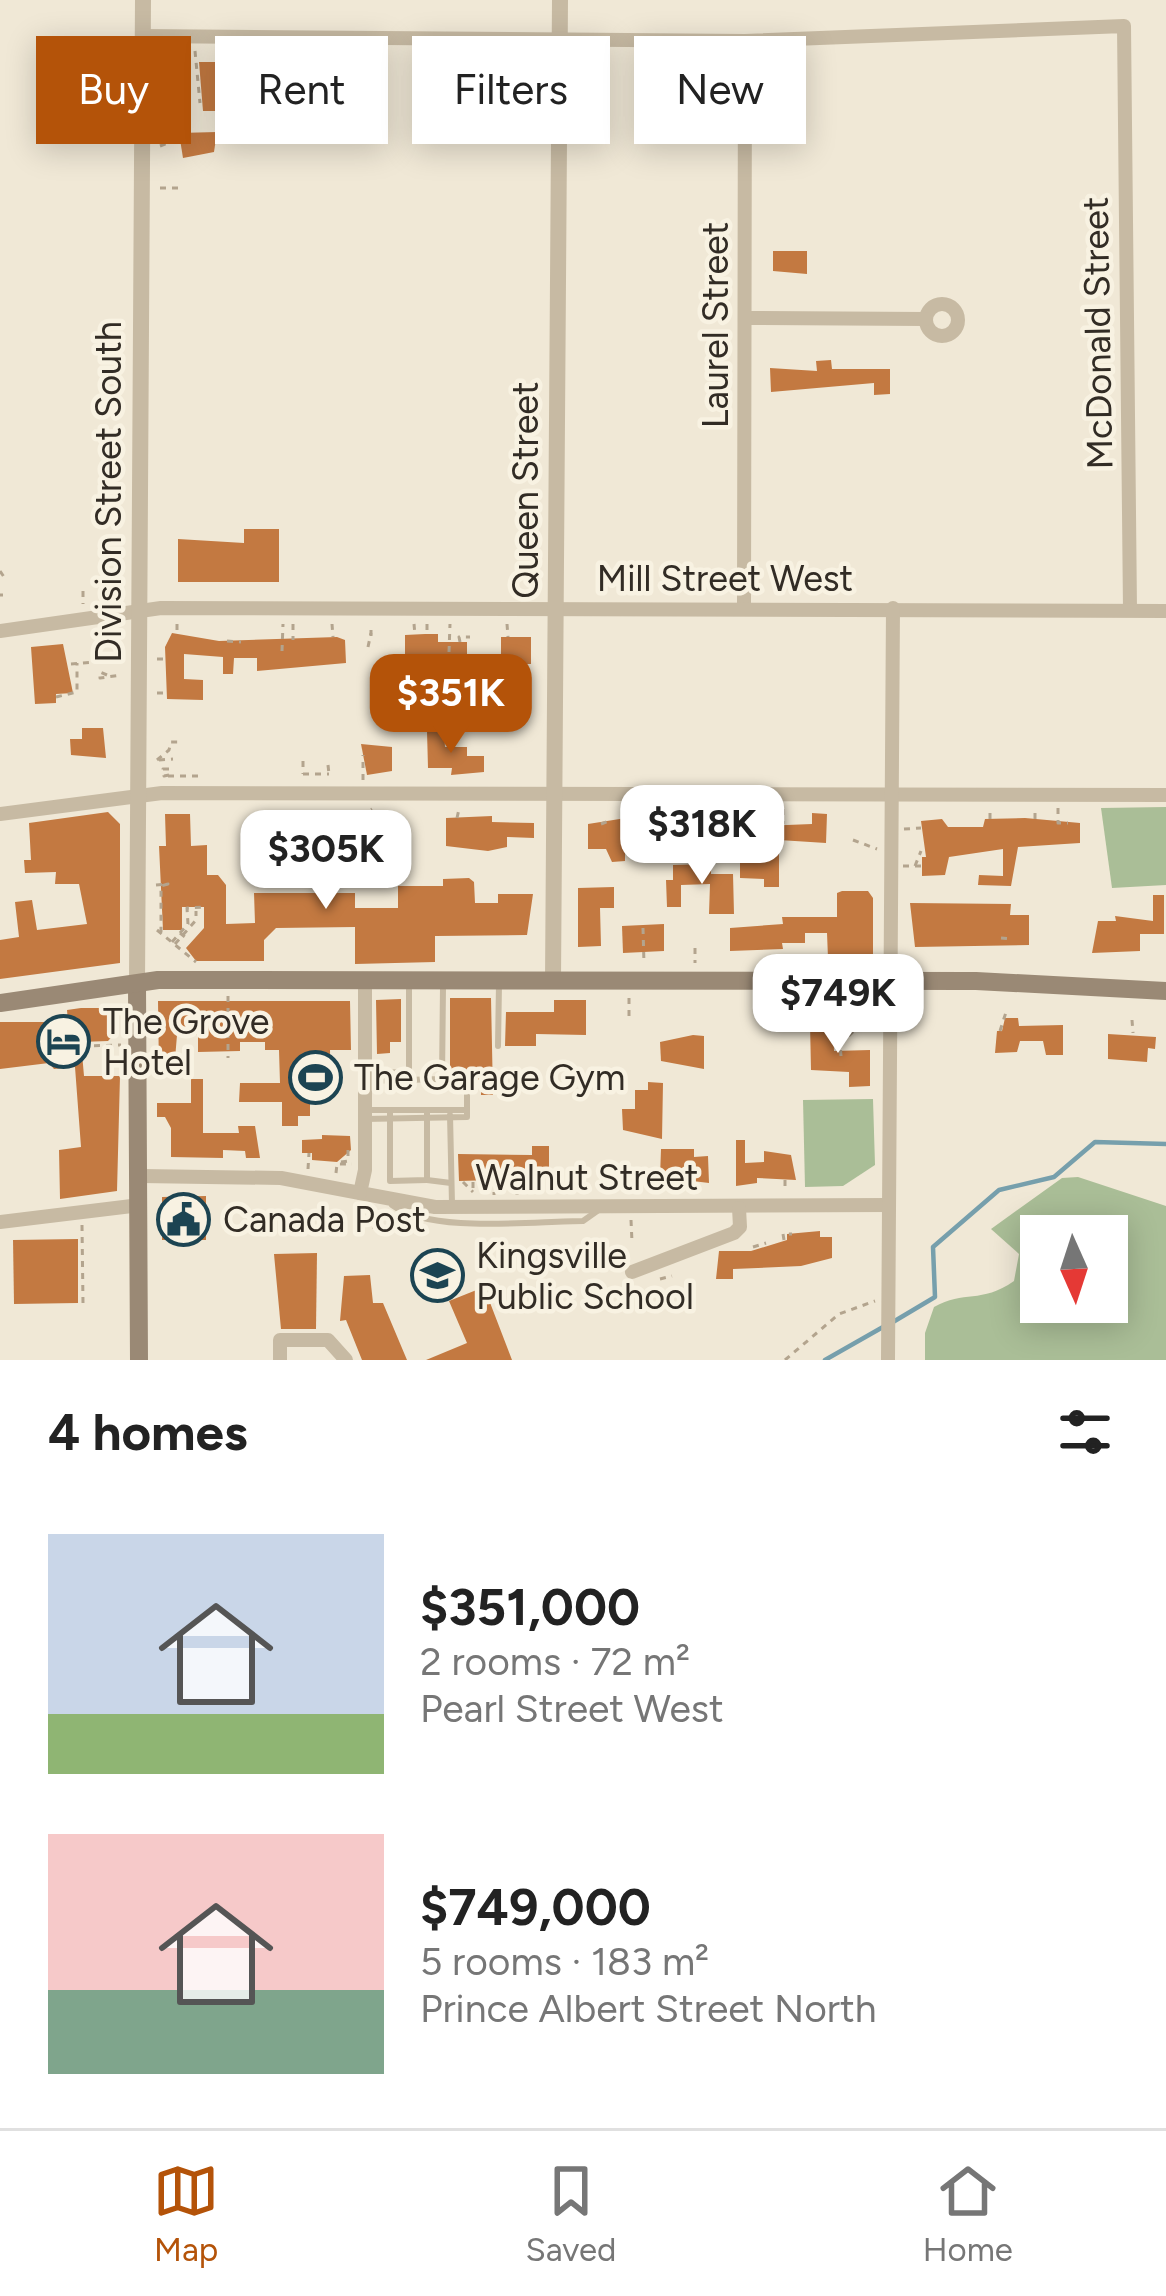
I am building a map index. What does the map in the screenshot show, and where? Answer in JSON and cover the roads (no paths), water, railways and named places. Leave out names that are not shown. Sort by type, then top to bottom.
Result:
[{"type":"main road","points":[[0,1003],[137,983],[365,980],[890,981],[1166,991]]},
{"type":"main road","points":[[137,983],[139,1360]]},
{"type":"street","name":"Division Street South","points":[[142,36],[143,0]]},
{"type":"street","name":"Queen Street","points":[[560,0],[560,36]]},
{"type":"street","name":"McDonald Street","points":[[806,38],[1124,26],[1130,610]]},
{"type":"street","points":[[191,36],[412,37]]},
{"type":"street","name":"Division Street South","points":[[137,983],[142,144]]},
{"type":"street","name":"Queen Street","points":[[553,981],[560,144]]},
{"type":"street","name":"Laurel Street","points":[[744,609],[745,144]]},
{"type":"street","points":[[745,318],[925,319]]},
{"type":"street","points":[[888,1360],[893,608]]},
{"type":"street","name":"Mill Street West","points":[[0,631],[140,610],[1166,611]]},
{"type":"street","points":[[0,814],[140,794],[1166,795]]},
{"type":"street","points":[[360,1193],[365,980]]},
{"type":"street","name":"Walnut Street","points":[[141,1176],[280,1178],[360,1193],[378,1202],[435,1207],[889,1205]]},
{"type":"street","points":[[0,1222],[140,1204]]},
{"type":"street","points":[[632,1272],[734,1234],[740,1227],[739,1208]]},
{"type":"street","points":[[280,1360],[280,1340],[315,1340],[336,1345],[346,1360]]},
{"type":"lane","points":[[364,1077],[409,1072],[409,980]]},
{"type":"lane","points":[[442,1079],[443,980]]},
{"type":"lane","points":[[498,1046],[499,981]]},
{"type":"lane","points":[[364,1077],[442,1079],[454,1089],[467,1090],[467,1110],[365,1114]]},
{"type":"lane","points":[[390,1114],[390,1180],[452,1183]]},
{"type":"lane","points":[[427,1114],[427,1180]]},
{"type":"lane","points":[[450,1114],[453,1207]]},
{"type":"lane","points":[[378,1202],[443,1221],[583,1221],[608,1208]]},
{"type":"waterway","points":[[893,1322],[935,1297],[933,1247],[999,1190],[1054,1177],[1095,1142],[1166,1144]]},
{"type":"waterway","points":[[825,1360],[883,1327]]},
{"type":"place","name":"The Grove Hotel","points":[[64,1042]]},
{"type":"place","name":"The Garage Gym","points":[[315,1077]]},
{"type":"place","name":"Canada Post","points":[[184,1219]]},
{"type":"place","name":"Kingsville Public School","points":[[437,1276]]}]
